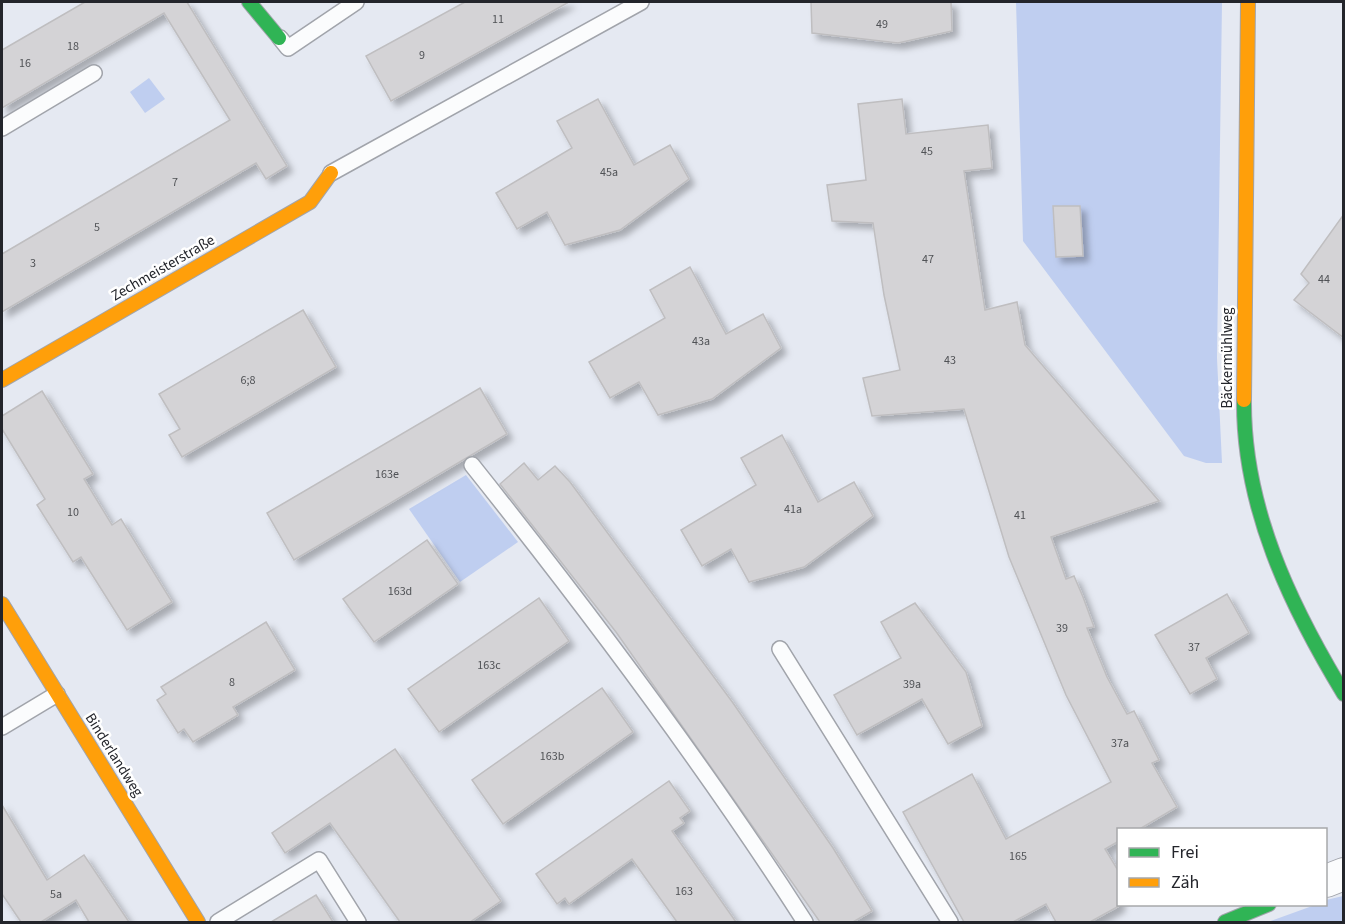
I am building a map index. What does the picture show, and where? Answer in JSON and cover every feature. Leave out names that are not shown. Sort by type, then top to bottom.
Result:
[{"type":"street","points":[[249,2],[279,38]]},
{"type":"street","name":"Bäckermühlweg","points":[[1248,2],[1243,370],[1247,438],[1253,483],[1269,541],[1288,594],[1344,694]]},
{"type":"street","name":"Zechmeisterstraße","points":[[2,380],[310,202],[331,173]]},
{"type":"street","name":"Binderlandweg","points":[[2,604],[198,922]]},
{"type":"street","points":[[1327,881],[1344,874]]},
{"type":"street","points":[[1225,922],[1264,906]]},
{"type":"lane","points":[[279,38],[288,48],[356,2]]},
{"type":"lane","points":[[331,173],[641,2]]},
{"type":"lane","points":[[2,128],[94,73]]},
{"type":"lane","points":[[472,465],[655,701],[759,851],[805,922]]},
{"type":"lane","points":[[780,649],[950,922]]},
{"type":"lane","points":[[2,727],[57,694]]},
{"type":"lane","points":[[218,922],[319,860],[358,922]]},
{"type":"shaded area","points":[[1016,2],[1222,2],[1217,358],[1222,463],[1206,463],[1184,456],[1023,241]]},
{"type":"shaded area","points":[[149,78],[165,99],[145,113],[130,92]]},
{"type":"shaded area","points":[[466,475],[518,542],[460,582],[409,509]]},
{"type":"shaded area","points":[[1343,896],[1343,922],[1268,922],[1312,906],[1327,906],[1327,900]]},
{"type":"building","points":[[85,2],[187,2],[287,166],[266,179],[256,163],[2,312],[2,254],[230,120],[164,13],[2,108],[2,50]]},
{"type":"building","points":[[465,2],[569,2],[391,101],[366,56]]},
{"type":"building","points":[[811,2],[951,2],[952,31],[898,43],[812,33]]},
{"type":"building","points":[[598,99],[634,165],[670,145],[689,179],[620,230],[565,245],[547,212],[517,229],[496,193],[572,148],[557,121]]},
{"type":"building","points":[[902,99],[906,134],[988,125],[992,168],[964,171],[985,310],[1017,302],[1025,345],[1159,501],[1051,537],[1066,579],[1074,576],[1083,597],[1094,627],[1087,628],[1107,677],[1127,714],[1134,711],[1159,760],[1152,763],[1177,807],[1141,828],[1117,828],[1117,842],[1105,849],[1117,869],[1117,906],[1119,906],[1090,922],[1056,922],[1046,904],[1013,922],[964,922],[903,812],[972,774],[1006,839],[1111,782],[1066,695],[1009,557],[964,409],[872,416],[863,378],[900,370],[884,295],[873,223],[832,221],[827,185],[866,180],[858,104]]},
{"type":"building","points":[[1053,206],[1080,206],[1083,256],[1056,257]]},
{"type":"building","points":[[1344,214],[1344,338],[1294,300],[1309,283],[1301,274]]},
{"type":"building","points":[[690,267],[726,334],[763,314],[781,348],[712,399],[658,415],[639,382],[610,398],[589,362],[665,318],[650,290]]},
{"type":"building","points":[[303,310],[336,367],[182,457],[169,435],[180,429],[159,394]]},
{"type":"building","points":[[480,388],[507,434],[294,560],[267,513]]},
{"type":"building","points":[[42,391],[93,474],[84,479],[112,525],[121,519],[172,602],[127,630],[81,557],[73,562],[37,505],[45,499],[2,429],[2,416]]},
{"type":"building","points":[[782,435],[818,502],[854,482],[873,516],[804,567],[749,582],[731,549],[702,566],[681,530],[756,485],[741,458]]},
{"type":"building","points":[[524,463],[538,480],[555,466],[570,482],[733,703],[833,848],[872,911],[853,922],[820,922],[616,632],[500,484]]},
{"type":"building","points":[[427,540],[458,584],[374,642],[343,599]]},
{"type":"building","points":[[1227,594],[1249,633],[1206,658],[1217,679],[1190,694],[1155,635]]},
{"type":"building","points":[[539,598],[569,641],[439,732],[408,689]]},
{"type":"building","points":[[915,603],[966,672],[982,726],[948,744],[922,699],[857,735],[834,695],[901,658],[881,622]]},
{"type":"building","points":[[266,622],[295,670],[233,707],[238,715],[193,742],[184,729],[178,733],[157,700],[166,694],[161,687]]},
{"type":"building","points":[[602,688],[633,732],[503,824],[472,780]]},
{"type":"building","points":[[395,749],[501,901],[470,922],[400,922],[330,823],[285,853],[272,833]]},
{"type":"building","points":[[669,781],[690,811],[680,818],[684,823],[672,831],[736,922],[677,922],[632,859],[569,904],[565,898],[557,904],[536,874]]},
{"type":"building","points":[[2,805],[47,880],[84,855],[129,922],[89,922],[76,900],[41,922],[21,922],[2,894]]},
{"type":"building","points":[[316,895],[333,922],[271,922]]},
{"type":"traffic: fast","points":[[249,2],[279,38]]},
{"type":"traffic: fast","points":[[1244,400],[1246,440],[1252,479],[1273,554],[1305,626],[1344,694]]},
{"type":"traffic: fast","points":[[1225,922],[1264,906]]},
{"type":"traffic: slow","points":[[1244,400],[1248,2]]},
{"type":"traffic: slow","points":[[2,380],[310,202],[331,173]]},
{"type":"traffic: slow","points":[[2,604],[198,922]]}]
